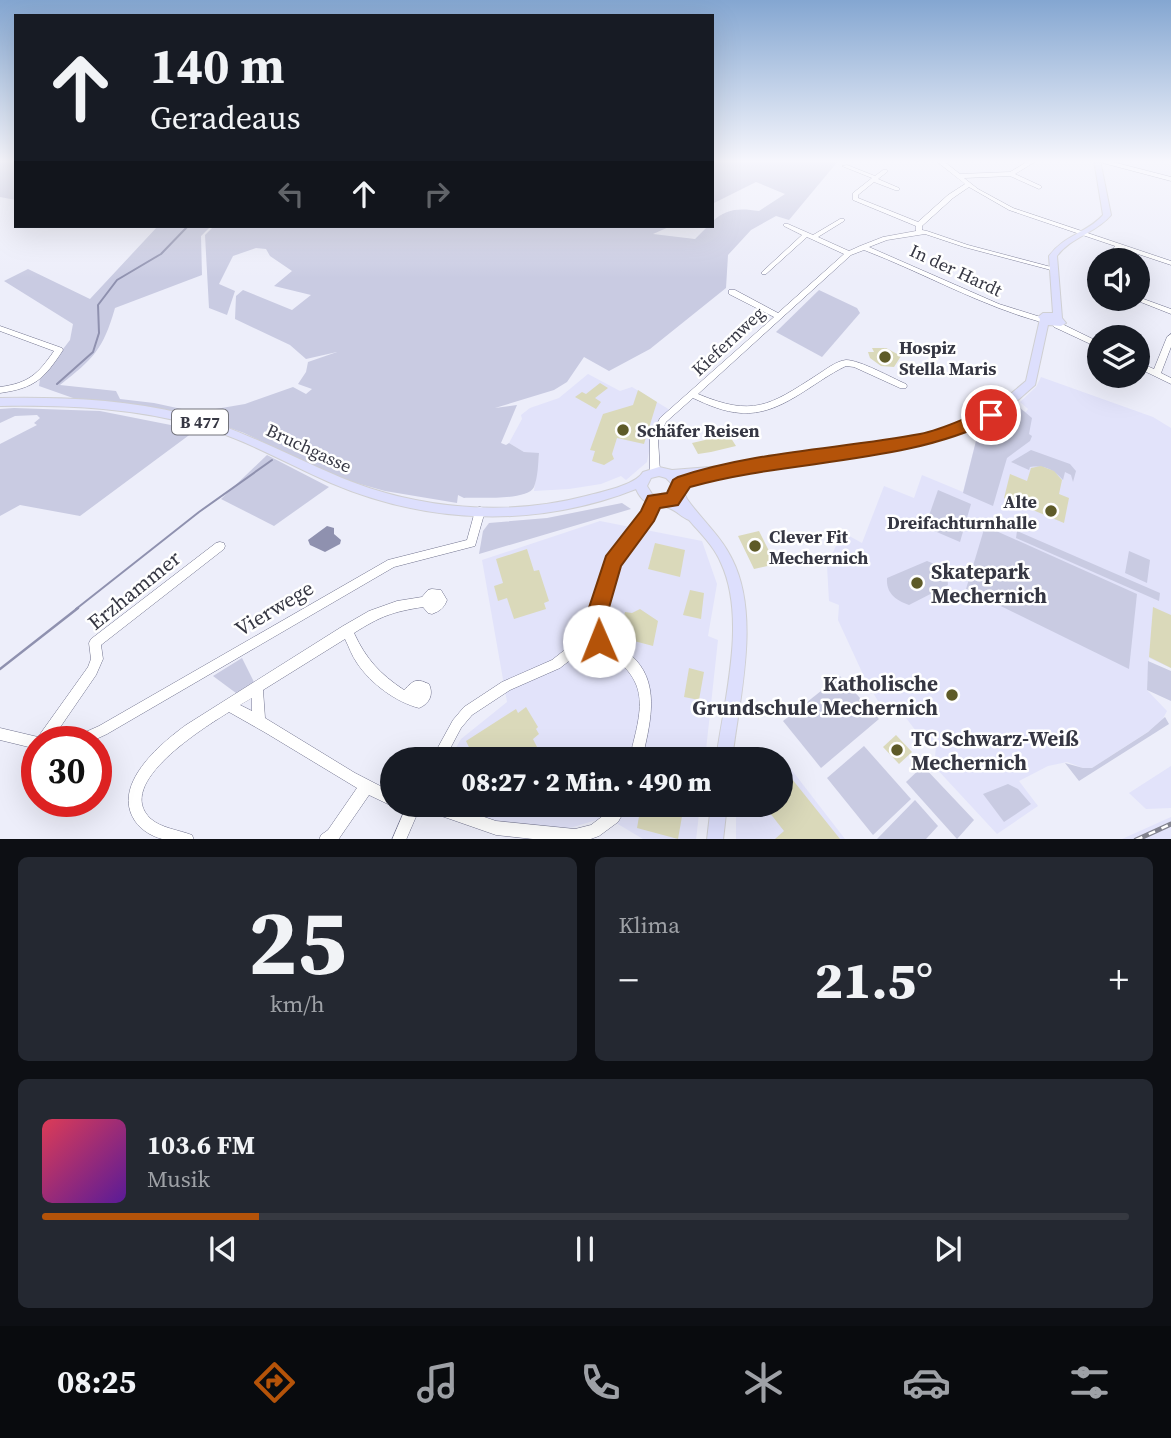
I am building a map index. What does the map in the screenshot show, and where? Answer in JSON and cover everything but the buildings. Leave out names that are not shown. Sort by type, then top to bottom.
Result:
[{"type":"main road","points":[[655,472],[670,475],[723,470],[922,440],[964,428],[999,410],[1031,383],[1041,336],[1050,320],[1054,301],[1053,256],[1056,250],[1107,215],[1105,199]]},
{"type":"main road","name":"Bruchgasse","points":[[0,402],[92,404],[179,417],[238,435],[369,493],[432,508],[480,512],[537,509],[630,493],[655,500]]},
{"type":"main road","points":[[655,500],[679,489],[687,480],[723,470]]},
{"type":"main road","name":"B 477","points":[[642,482],[647,475],[655,472]]},
{"type":"main road","points":[[670,475],[699,523],[727,560],[736,593],[737,642],[725,747]]},
{"type":"main road","points":[[642,482],[655,500],[699,523]]},
{"type":"main road","name":"Bruchgasse","points":[[604,496],[642,482]]},
{"type":"main road","points":[[715,839],[718,817]]},
{"type":"street","points":[[856,199],[940,238],[1053,269]]},
{"type":"street","points":[[855,251],[885,238],[919,229],[951,199]]},
{"type":"street","points":[[994,199],[1011,209],[1171,263]]},
{"type":"street","points":[[764,273],[809,236],[842,220]]},
{"type":"street","name":"In der Hardt","points":[[786,225],[809,236],[920,270],[987,303],[1050,320],[1087,339]]},
{"type":"street","name":"Kiefernweg","points":[[655,472],[654,439],[663,420],[855,251]]},
{"type":"street","points":[[732,292],[778,316]]},
{"type":"street","points":[[1150,304],[1171,312]]},
{"type":"street","points":[[0,328],[59,350],[35,381],[22,387],[0,390]]},
{"type":"street","points":[[1156,374],[1171,337]]},
{"type":"street","points":[[693,395],[729,408],[763,410],[845,363],[856,365],[903,386]]},
{"type":"street","points":[[1150,371],[1171,381]]},
{"type":"street","points":[[596,635],[612,562],[647,516],[655,500]]},
{"type":"street","name":"Vierwege","points":[[110,726],[392,563],[471,543],[480,512]]},
{"type":"street","name":"Erzhammer","points":[[53,726],[92,671],[97,659],[95,643],[220,547]]},
{"type":"street","points":[[187,839],[146,824],[138,813],[136,798],[141,779],[150,764],[169,744],[373,614],[397,606],[425,602]]},
{"type":"street","points":[[347,630],[362,661],[405,697]]},
{"type":"street","points":[[444,747],[457,724],[479,702],[506,686],[556,664],[583,643],[583,632],[596,635],[625,656],[638,671],[645,687],[647,702],[638,747]]},
{"type":"street","points":[[257,688],[259,720]]},
{"type":"street","points":[[234,703],[380,793]]},
{"type":"street","points":[[0,734],[21,739]]},
{"type":"street","points":[[326,839],[333,835],[366,787]]},
{"type":"street","points":[[399,839],[409,817]]},
{"type":"street","points":[[464,817],[496,828],[575,836],[594,831],[613,817]]},
{"type":"shaded area","points":[[777,199],[806,199],[789,220],[776,216],[751,230],[728,255],[726,288],[650,349],[609,371],[584,357],[567,382],[554,390],[495,408],[517,405],[501,443],[509,443],[524,452],[539,453],[534,487],[523,494],[464,498],[458,495],[457,503],[385,491],[338,478],[244,433],[196,416],[204,411],[245,404],[293,387],[306,394],[312,389],[298,384],[306,372],[308,362],[337,352],[306,359],[290,345],[235,319],[236,296],[243,290],[292,310],[311,295],[274,286],[292,271],[270,256],[266,249],[256,248],[233,256],[219,284],[235,291],[227,315],[209,308],[205,235],[212,228],[666,228],[653,234],[695,239],[706,228],[714,228],[714,221],[723,214],[739,209],[759,211]]},
{"type":"shaded area","points":[[156,228],[209,228],[201,236],[202,275],[115,308],[101,344],[81,368],[60,385],[116,391],[120,399],[191,411],[188,414],[73,398],[39,386],[40,379],[70,340],[73,324],[4,281],[28,269],[90,299]]},
{"type":"shaded area","points":[[819,290],[857,308],[860,313],[822,357],[776,332]]},
{"type":"shaded area","points":[[588,374],[620,391],[632,387],[670,410],[654,426],[647,462],[626,480],[621,476],[601,484],[534,491],[539,454],[524,452],[509,443],[522,419],[521,415],[530,408],[559,398]]},
{"type":"shaded area","points":[[1041,377],[1153,417],[1171,428],[1171,668],[1149,658],[1147,690],[1167,711],[1160,724],[1092,768],[1083,768],[1067,762],[1048,766],[1019,781],[1038,806],[997,834],[934,766],[936,747],[922,739],[900,710],[888,708],[878,701],[838,620],[839,605],[829,601],[827,566],[842,532],[862,543],[884,486],[914,498],[922,475],[963,492],[977,437],[970,433],[1015,408],[1026,412],[1028,409],[1020,402],[1036,387]]},
{"type":"shaded area","points":[[1014,407],[1019,407],[1032,418],[1029,434],[1032,436],[1030,441],[1007,458],[993,506],[963,493],[977,437],[970,433]]},
{"type":"shaded area","points":[[0,409],[100,411],[196,430],[80,516],[20,505],[0,516],[0,444],[37,425],[34,423],[40,418],[37,415],[15,416],[0,423]]},
{"type":"shaded area","points":[[1031,450],[1070,464],[1076,471],[1073,482],[1071,475],[1065,472],[1063,480],[1044,467],[1030,467],[1029,470],[1011,462]]},
{"type":"shaded area","points":[[267,455],[329,487],[274,526],[221,499]]},
{"type":"shaded area","points":[[938,490],[971,504],[960,542],[925,527]]},
{"type":"shaded area","points":[[622,503],[631,509],[479,554],[483,531],[489,523],[547,518]]},
{"type":"shaded area","points":[[600,521],[702,541],[717,584],[708,636],[718,640],[706,747],[456,747],[461,739],[507,702],[482,560]]},
{"type":"shaded area","points":[[327,526],[334,528],[334,534],[341,540],[340,544],[325,552],[310,545],[308,540]]},
{"type":"shaded area","points":[[985,526],[1137,594],[1129,669],[966,589]]},
{"type":"shaded area","points":[[1017,531],[1160,593],[1159,601],[1016,538]]},
{"type":"shaded area","points":[[1129,551],[1150,560],[1147,583],[1125,573]]},
{"type":"shaded area","name":"Skatepark Mechernich","points":[[927,561],[942,570],[948,585],[909,605],[892,595],[887,578]]},
{"type":"shaded area","points":[[242,658],[256,686],[240,696],[213,676]]},
{"type":"shaded area","points":[[1148,661],[1171,671],[1171,701],[1147,690]]},
{"type":"shaded area","points":[[840,676],[879,719],[821,768],[783,721]]},
{"type":"shaded area","points":[[1165,717],[1169,724],[1079,781],[1065,763],[1092,768],[1148,732]]},
{"type":"shaded area","points":[[864,746],[911,799],[873,835],[827,778]]},
{"type":"shaded area","points":[[923,766],[974,820],[957,839],[906,782]]},
{"type":"shaded area","points":[[1171,766],[1171,808],[1146,809],[1129,793]]},
{"type":"shaded area","points":[[793,772],[845,839],[736,839],[736,817],[793,817]]},
{"type":"shaded area","points":[[1008,784],[1018,789],[1031,804],[1004,822],[983,794]]},
{"type":"shaded area","points":[[915,800],[938,826],[926,839],[877,839]]},
{"type":"shaded area","points":[[485,817],[606,817],[570,828],[502,823]]},
{"type":"shaded area","points":[[606,817],[699,817],[696,839],[643,839]]},
{"type":"shaded area","points":[[1171,817],[1171,839],[1122,839]]},
{"type":"waterway","points":[[57,384],[93,352],[99,333],[98,305],[117,280],[161,254],[186,228]]},
{"type":"waterway","points":[[76,609],[199,512],[272,460]]},
{"type":"waterway","points":[[0,669],[78,608]]},
{"type":"railway","points":[[1138,839],[1171,824]]},
{"type":"place","name":"Hospiz Stella Maris","points":[[885,357]]},
{"type":"place","name":"Schäfer Reisen","points":[[623,430]]},
{"type":"place","name":"Alte Dreifachturnhalle","points":[[1051,511]]},
{"type":"place","name":"Clever Fit Mechernich","points":[[755,546]]},
{"type":"place","name":"Skatepark Mechernich","points":[[917,583]]},
{"type":"place","name":"Katholische Grundschule Mechernich","points":[[952,695]]},
{"type":"place","name":"TC Schwarz-Weiß Mechernich","points":[[897,750]]},
{"type":"route","points":[[599,641],[600,636],[593,629],[612,562],[640,527],[654,502],[672,500],[678,493],[679,485],[687,480],[723,470],[922,440],[964,428],[991,415]]}]
